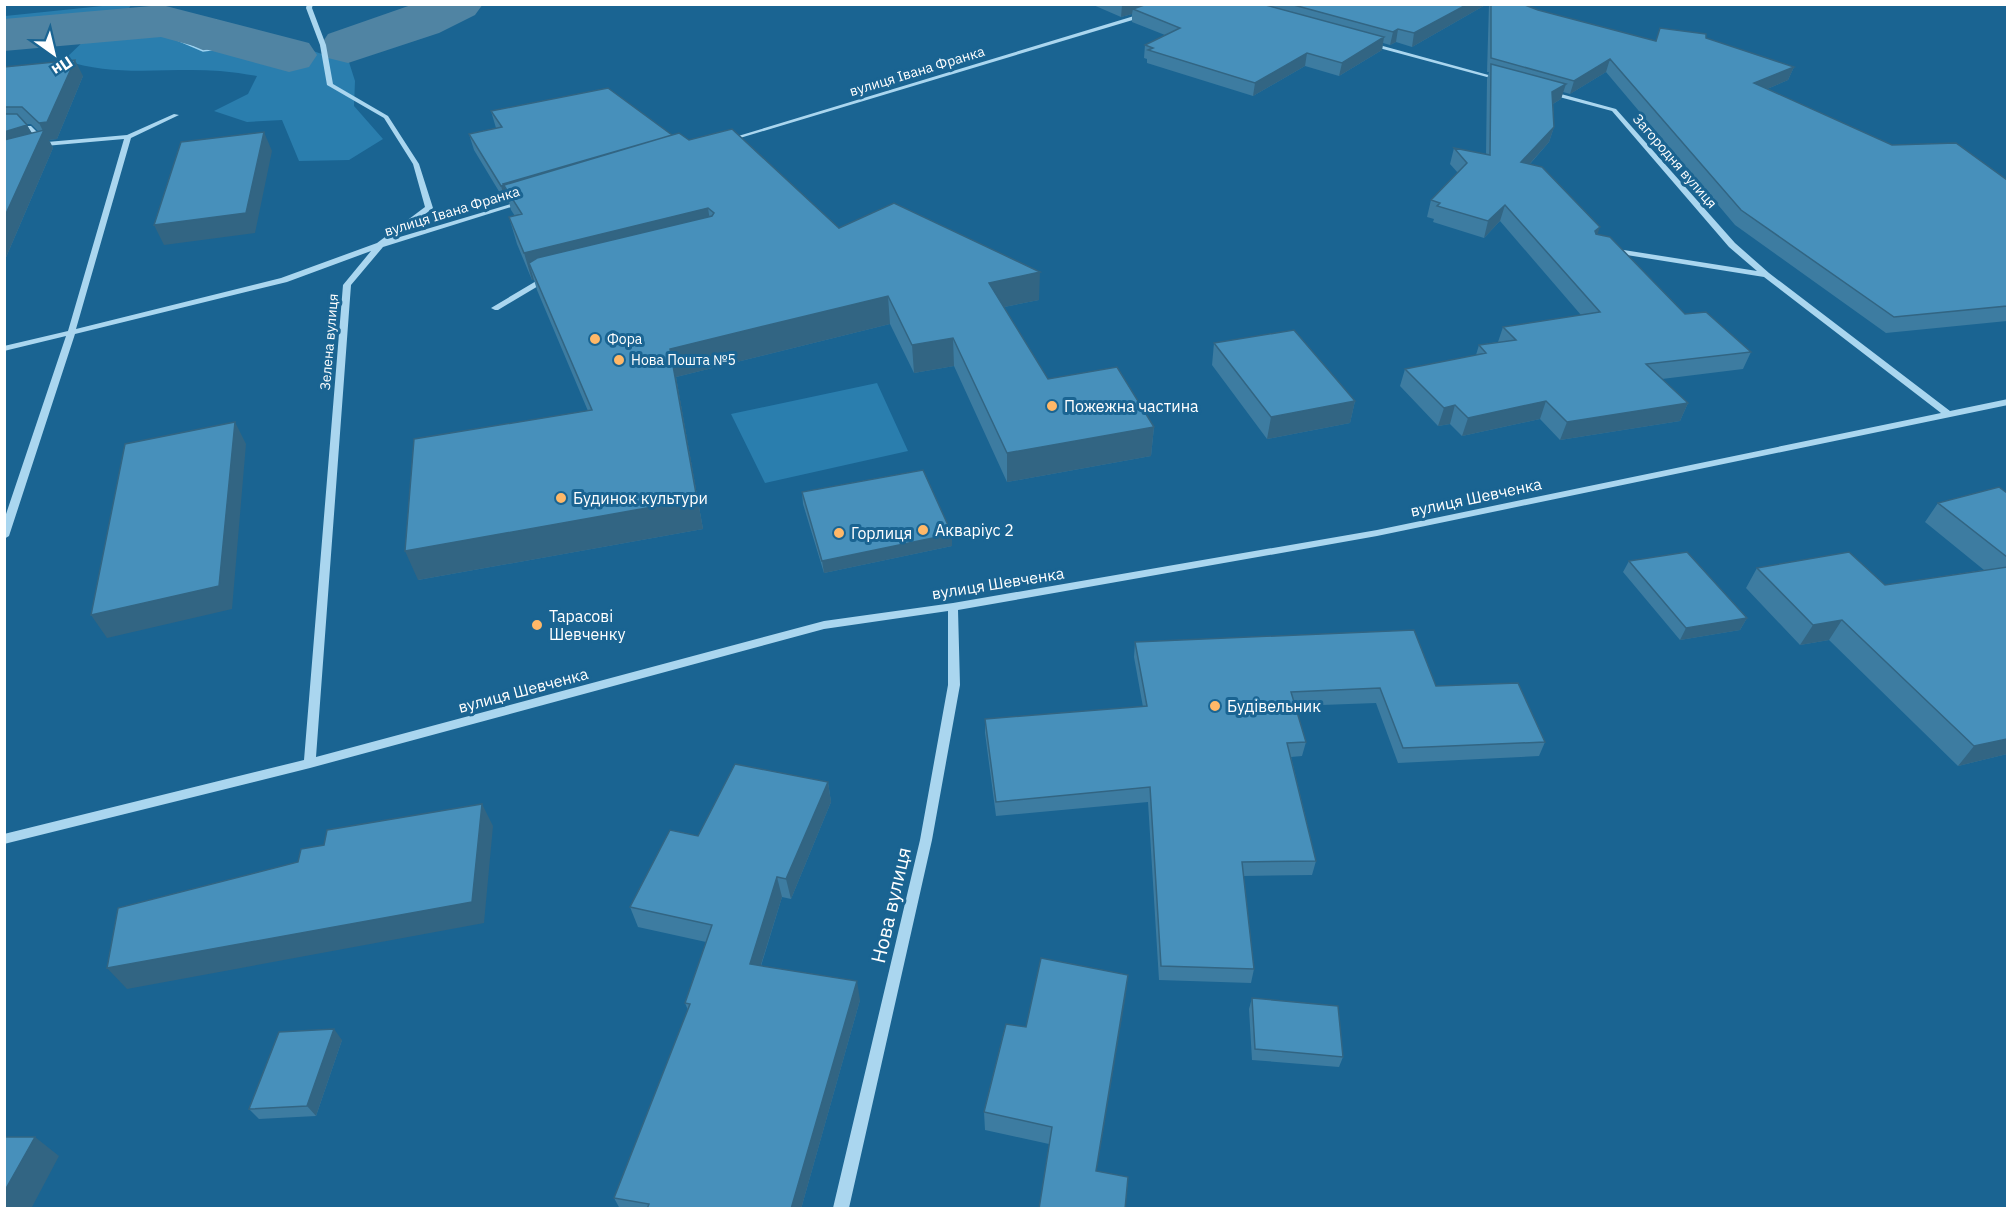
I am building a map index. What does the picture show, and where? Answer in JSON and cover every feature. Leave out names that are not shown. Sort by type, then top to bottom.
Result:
[{"type":"street","name":"Зелена вулиця","points":[[310,4],[309,8],[323,45],[330,85],[386,117],[416,164],[429,208],[380,245],[347,285],[310,763]]},
{"type":"street","name":"вулиця Івана Франка","points":[[723,142],[1157,11]]},
{"type":"street","points":[[1361,42],[1511,82]]},
{"type":"street","name":"Загородня вулиця","points":[[1545,91],[1614,110],[1732,245],[1766,275],[1949,414]]},
{"type":"street","points":[[35,147],[45,144],[128,136],[176,115]]},
{"type":"street","points":[[4,128],[29,127],[45,144]]},
{"type":"street","points":[[4,536],[71,333],[128,136]]},
{"type":"street","name":"вулиця Івана Франка","points":[[4,349],[284,280],[380,245],[529,200]]},
{"type":"street","points":[[1607,249],[1766,275]]},
{"type":"street","points":[[495,308],[541,280],[552,278]]},
{"type":"street","name":"вулиця Шевченка","points":[[4,839],[310,763],[816,627],[953,607],[1377,533],[2007,402]]},
{"type":"street","name":"Нова вулиця","points":[[841,1209],[926,840],[954,685],[953,607]]},
{"type":"shaded area","points":[[131,5],[128,10],[5,27],[5,16]]},
{"type":"shaded area","points":[[138,16],[216,20],[250,45],[203,51],[154,30],[90,35],[5,36],[5,34]]},
{"type":"shaded area","points":[[154,30],[203,51],[250,45],[292,44],[325,55],[348,59],[355,81],[354,106],[383,139],[349,160],[299,161],[282,120],[247,122],[214,111],[248,94],[257,76],[200,70],[103,69],[64,60],[90,35]]},
{"type":"shaded area","points":[[877,383],[908,451],[765,483],[731,414]]},
{"type":"building","points":[[1147,4],[1262,4],[1384,37],[1342,63],[1307,53],[1255,83],[1148,50],[1153,48],[1145,45],[1180,28],[1133,9]]},
{"type":"building","points":[[1290,4],[1468,4],[1414,33],[1398,29],[1393,32]]},
{"type":"building","points":[[1491,4],[1522,4],[1656,41],[1660,28],[1706,34],[1706,38],[1794,67],[1754,83],[1892,145],[1956,143],[2007,180],[2007,306],[1894,317],[1741,210],[1610,59],[1574,81],[1491,58]]},
{"type":"building","points":[[75,60],[47,122],[39,123],[22,107],[4,107],[4,67]]},
{"type":"building","points":[[1491,64],[1566,84],[1552,92],[1554,127],[1521,162],[1542,167],[1600,227],[1595,231],[1596,234],[1610,237],[1685,314],[1706,312],[1751,352],[1646,364],[1688,403],[1567,422],[1546,401],[1468,418],[1455,405],[1444,408],[1405,369],[1486,353],[1479,345],[1516,340],[1503,327],[1600,312],[1505,205],[1488,221],[1437,206],[1440,203],[1431,200],[1467,163],[1454,148],[1490,155]]},
{"type":"building","points":[[608,88],[672,135],[501,186],[469,134],[502,127],[491,111]]},
{"type":"building","points":[[4,114],[17,114],[27,125],[4,132]]},
{"type":"building","points":[[732,129],[839,228],[894,203],[1040,272],[989,283],[1048,379],[1117,367],[1154,427],[1007,453],[953,338],[912,345],[888,296],[670,349],[697,499],[405,551],[414,439],[592,410],[529,263],[537,258],[712,216],[714,213],[708,208],[524,253],[509,217],[522,214],[503,184],[679,133],[689,140]]},
{"type":"building","points":[[44,130],[4,218],[4,140]]},
{"type":"building","points":[[264,132],[246,213],[154,225],[181,142]]},
{"type":"building","points":[[1294,330],[1355,401],[1271,417],[1214,343]]},
{"type":"building","points":[[235,422],[219,586],[91,615],[125,444]]},
{"type":"building","points":[[923,470],[952,534],[822,561],[802,492]]},
{"type":"building","points":[[1999,487],[2007,493],[2007,557],[1938,503]]},
{"type":"building","points":[[1687,552],[1747,618],[1686,628],[1629,561]]},
{"type":"building","points":[[1849,552],[1885,585],[2007,567],[2007,739],[1974,746],[1842,620],[1813,625],[1757,568]]},
{"type":"building","points":[[1414,630],[1436,686],[1518,683],[1545,742],[1403,748],[1380,688],[1291,692],[1306,742],[1287,743],[1316,861],[1242,862],[1254,969],[1161,966],[1150,787],[996,802],[985,719],[1147,706],[1135,642]]},
{"type":"building","points":[[735,764],[828,782],[786,879],[777,877],[750,964],[857,981],[791,1209],[647,1209],[649,1204],[614,1198],[690,1004],[685,1003],[712,925],[630,907],[670,830],[698,836]]},
{"type":"building","points":[[482,804],[472,902],[107,968],[118,908],[298,862],[301,849],[324,845],[327,830]]},
{"type":"building","points":[[1041,958],[1128,975],[1096,1171],[1128,1177],[1125,1209],[1039,1209],[1052,1127],[984,1112],[1006,1024],[1026,1027]]},
{"type":"building","points":[[1252,998],[1338,1006],[1343,1057],[1255,1049]]},
{"type":"building","points":[[334,1029],[307,1106],[249,1109],[279,1032]]},
{"type":"building","points":[[4,1137],[35,1137],[4,1192]]},
{"type":"waterway","points":[[348,46],[420,22],[457,4]]},
{"type":"waterway","points":[[4,35],[162,21],[289,55]]},
{"type":"place","name":"Фора","points":[[595,339]]},
{"type":"place","name":"Нова Пошта №5","points":[[619,360]]},
{"type":"place","name":"Пожежна частина","points":[[1052,406]]},
{"type":"place","name":"Будинок культури","points":[[561,498]]},
{"type":"place","name":"Акваріус 2","points":[[923,530]]},
{"type":"place","name":"Горлиця","points":[[839,533]]},
{"type":"place","name":"Тарасові Шевченку","points":[[537,625]]},
{"type":"place","name":"Будівельник","points":[[1215,706]]}]
